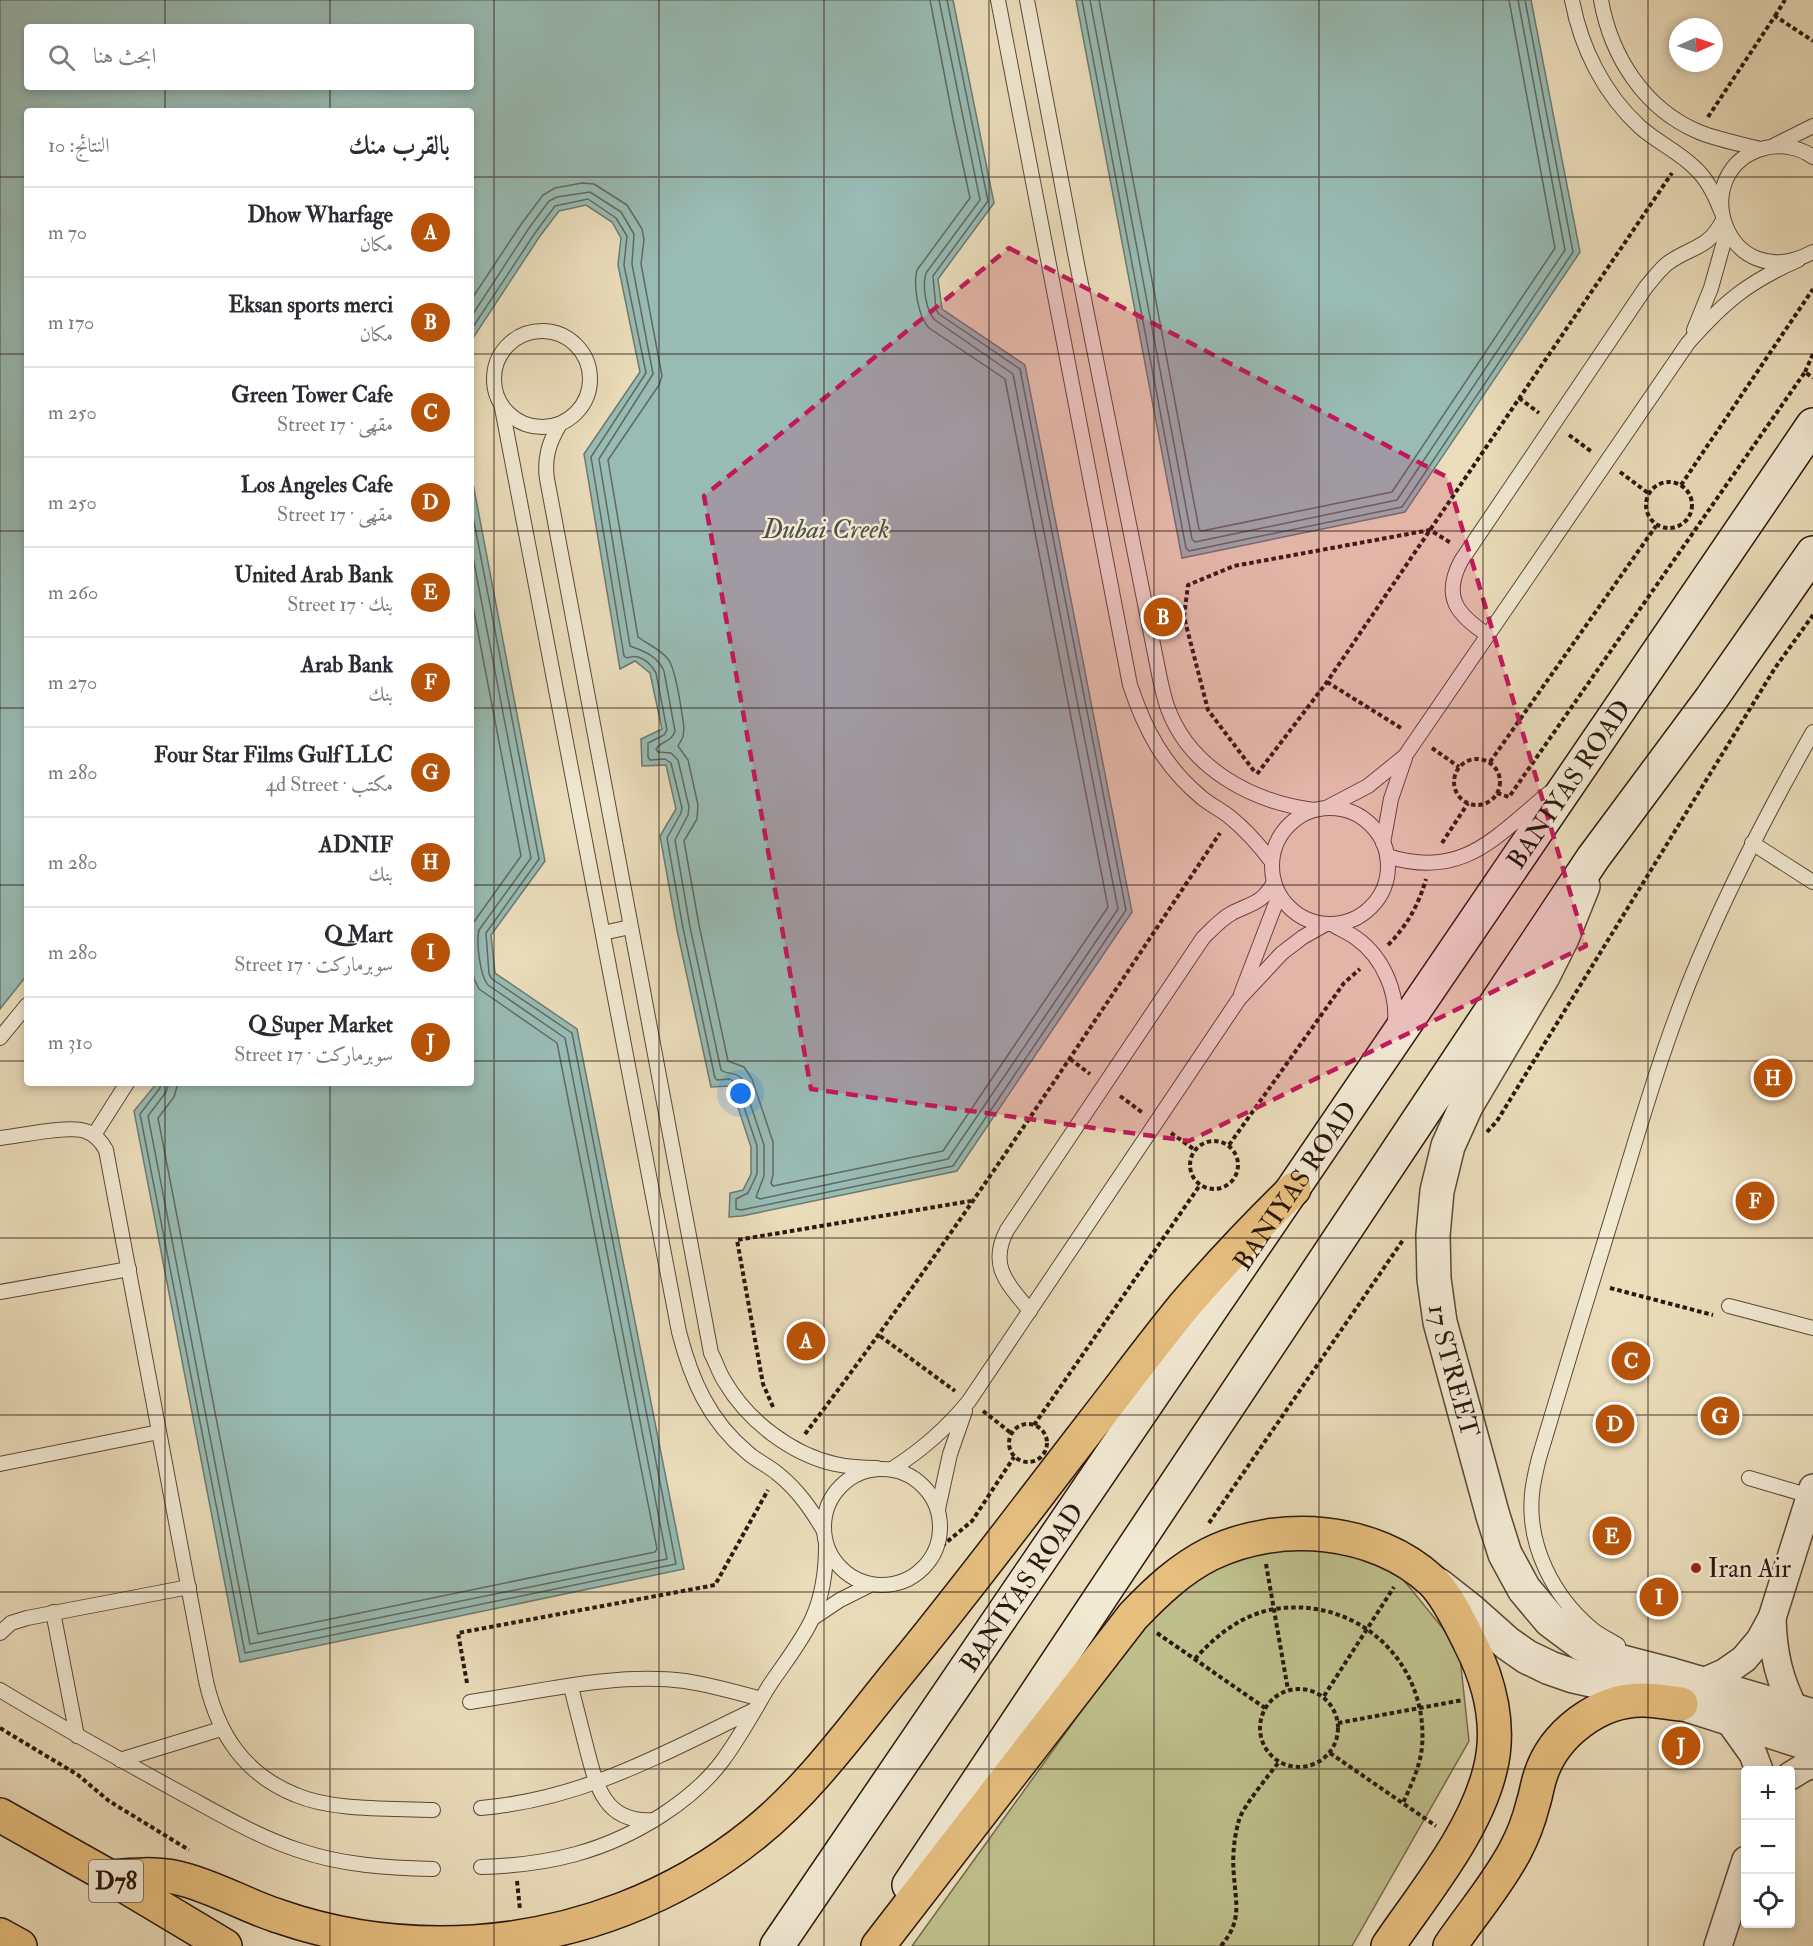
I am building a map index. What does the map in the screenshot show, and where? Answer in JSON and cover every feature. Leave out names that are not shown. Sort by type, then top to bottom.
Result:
[{"type":"main road","name":"BANIYAS ROAD","points":[[777,1946],[1813,425]]},
{"type":"main road","points":[[868,1946],[1593,858],[1711,699],[1813,553]]},
{"type":"main road","name":"17 STREET","points":[[1593,858],[1579,899],[1553,957],[1466,1106],[1448,1146],[1437,1191],[1433,1235],[1434,1279],[1440,1322],[1505,1554],[1524,1589],[1550,1620],[1582,1644],[1618,1661],[1685,1687],[1804,1713]]},
{"type":"main road","points":[[110,1877],[146,1875],[175,1877],[203,1885],[276,1916],[324,1930],[373,1940],[423,1944],[473,1943],[532,1935],[573,1926],[613,1913],[670,1889],[714,1863],[756,1832],[794,1797],[940,1622],[1184,1306],[1248,1234],[1294,1189]]},
{"type":"main road","points":[[879,1946],[1133,1616],[1159,1588],[1224,1547],[1261,1537],[1300,1533],[1338,1536],[1374,1547],[1421,1573],[1457,1617],[1472,1646],[1491,1695],[1494,1729],[1491,1768],[1479,1807],[1459,1842],[1388,1946]]},
{"type":"main road","name":"17 STREET","points":[[1421,1573],[1471,1611],[1507,1643],[1527,1657],[1550,1668],[1573,1676],[1635,1689],[1685,1687],[1728,1719],[1813,1745]]},
{"type":"main road","points":[[1450,1946],[1515,1852],[1526,1828],[1540,1776],[1552,1751],[1569,1731],[1591,1714],[1616,1704],[1643,1700],[1685,1687]]},
{"type":"main road","name":"D78","points":[[0,1815],[225,1946]]},
{"type":"main road","points":[[0,1935],[20,1946]]},
{"type":"street","points":[[1685,1687],[1724,1673],[1744,1659],[1760,1640],[1772,1618],[1812,1492]]},
{"type":"street","points":[[1772,1618],[1773,1643],[1784,1689],[1804,1713]]},
{"type":"street","points":[[1728,1719],[1753,1754],[1758,1766]]},
{"type":"street","points":[[1795,1773],[1813,1764]]},
{"type":"street","points":[[1718,1946],[1741,1874]]},
{"type":"lane","points":[[998,0],[1134,696],[1141,717],[1157,747],[1177,774],[1202,798],[1230,817],[1272,862]]},
{"type":"lane","points":[[1027,0],[1160,679],[1167,707],[1180,733],[1198,756],[1220,776],[1245,790],[1290,807],[1340,809],[1353,813],[1376,831],[1385,849],[1407,862],[1428,864],[1449,862],[1469,855],[1487,844],[1578,768]]},
{"type":"lane","points":[[1572,0],[1592,62],[1605,85],[1639,126],[1695,168],[1706,181],[1737,245],[1750,255],[1765,262],[1782,263],[1798,260]]},
{"type":"lane","points":[[1601,0],[1607,28],[1616,50],[1627,70],[1658,106],[1677,120],[1698,131],[1719,138],[1767,147],[1790,147],[1813,157]]},
{"type":"lane","points":[[1688,343],[1711,288],[1724,221],[1721,195],[1735,166],[1747,156],[1813,126]]},
{"type":"lane","points":[[1488,635],[1460,613],[1454,601],[1452,587],[1454,573],[1656,274],[1668,263],[1708,241],[1724,221]]},
{"type":"lane","points":[[1392,1044],[1396,1021],[1394,998],[1387,976],[1375,956],[1357,939],[1331,925],[1307,920],[1291,910],[1277,889],[1272,862],[1276,845],[1285,830],[1298,818],[1368,786],[1405,756],[1688,343],[1711,316],[1737,294],[1766,274],[1813,252]]},
{"type":"lane","points":[[1051,269],[1077,264]]},
{"type":"lane","points":[[502,408],[514,419],[528,426],[544,428],[560,424],[574,416],[584,403],[590,388],[590,372],[585,357],[576,344],[562,334],[547,330],[531,331],[516,337],[504,348],[496,362],[493,377],[495,393],[502,408],[679,1332],[688,1366],[702,1399],[723,1428],[748,1453],[777,1473],[796,1490],[824,1531]]},
{"type":"lane","points":[[560,424],[547,450],[545,465],[547,479],[711,1353],[725,1382],[744,1409],[768,1431],[814,1458],[856,1468],[892,1469],[916,1479],[925,1487],[938,1509],[940,1523],[936,1551],[920,1572],[897,1584],[870,1585],[856,1580],[833,1560],[826,1546]]},
{"type":"lane","points":[[1685,1687],[1592,1629],[1565,1603],[1545,1570],[1534,1533],[1531,1496],[1539,1458],[1668,1040],[1716,919],[1752,843],[1813,732]]},
{"type":"lane","points":[[892,1469],[934,1439],[969,1401],[1239,999],[1282,953],[1303,937],[1331,925],[1354,919],[1370,908],[1381,893],[1387,875],[1385,849],[1391,799],[1405,756]]},
{"type":"lane","points":[[1752,843],[1813,882]]},
{"type":"lane","points":[[1239,999],[1277,889]]},
{"type":"lane","points":[[1030,1311],[1002,1273],[999,1251],[1002,1240],[1203,938],[1231,914],[1259,901],[1277,889]]},
{"type":"lane","points":[[603,933],[630,927]]},
{"type":"lane","points":[[0,1038],[24,1009]]},
{"type":"lane","points":[[94,1135],[125,1086]]},
{"type":"lane","points":[[0,1138],[77,1129],[94,1135],[101,1141],[109,1159],[212,1705],[221,1729],[240,1757],[266,1780],[296,1796],[329,1804],[433,1810]]},
{"type":"lane","points":[[0,1292],[129,1269]]},
{"type":"lane","points":[[1729,1306],[1813,1328]]},
{"type":"lane","points":[[938,1509],[950,1454],[969,1401]]},
{"type":"lane","points":[[0,1464],[159,1432]]},
{"type":"lane","points":[[481,1867],[545,1862],[602,1847],[630,1835],[655,1820],[702,1784],[722,1761],[813,1618],[824,1583],[826,1546],[824,1516],[829,1501],[837,1488],[849,1479],[877,1468]]},
{"type":"lane","points":[[1749,1478],[1812,1492]]},
{"type":"lane","points":[[813,1618],[840,1600],[870,1585]]},
{"type":"lane","points":[[0,1634],[11,1623],[27,1618],[189,1587]]},
{"type":"lane","points":[[53,1612],[77,1736]]},
{"type":"lane","points":[[470,1702],[627,1680],[684,1681],[721,1687],[758,1705]]},
{"type":"lane","points":[[571,1687],[596,1783],[606,1802],[620,1814],[638,1821],[655,1820]]},
{"type":"lane","points":[[0,1690],[77,1736],[256,1834],[299,1851],[354,1864],[388,1868],[433,1869]]},
{"type":"lane","points":[[481,1808],[540,1800],[626,1772],[758,1705]]},
{"type":"lane","points":[[120,1760],[221,1729]]},
{"type":"path","points":[[1698,131],[1785,0]]},
{"type":"path","points":[[1775,16],[1813,41]]},
{"type":"path","points":[[1245,790],[1327,682],[1682,158]]},
{"type":"path","points":[[1681,485],[1813,289]]},
{"type":"path","points":[[1497,793],[1509,797],[1805,372],[1813,354]]},
{"type":"path","points":[[1805,372],[1813,378]]},
{"type":"path","points":[[1519,398],[1648,493]]},
{"type":"path","points":[[1672,481],[1681,485],[1692,499],[1689,517],[1683,524],[1674,528],[1665,529],[1656,526],[1649,519],[1646,511],[1645,502],[1648,493],[1663,482],[1672,481]]},
{"type":"path","points":[[1490,762],[1656,526]]},
{"type":"path","points":[[1257,775],[1208,710],[1184,617],[1188,585],[1234,566],[1431,530],[1467,552]]},
{"type":"path","points":[[1327,682],[1418,738],[1459,767]]},
{"type":"path","points":[[1473,758],[1490,762],[1496,768],[1499,776],[1500,784],[1497,793],[1485,804],[1468,803],[1456,792],[1454,775],[1459,767],[1473,758]]},
{"type":"path","points":[[1229,1145],[1344,983],[1391,943],[1414,912],[1421,897],[1428,864],[1468,803]]},
{"type":"path","points":[[795,1448],[880,1336],[1070,1059],[1230,817]]},
{"type":"path","points":[[1070,1059],[1195,1150]]},
{"type":"path","points":[[1210,1140],[1229,1145],[1236,1152],[1238,1161],[1238,1170],[1234,1179],[1227,1186],[1218,1189],[1209,1189],[1200,1185],[1190,1168],[1190,1159],[1195,1150],[1210,1140]]},
{"type":"path","points":[[1034,1425],[1200,1185]]},
{"type":"path","points":[[779,1413],[771,1405],[763,1384],[737,1240],[972,1201]]},
{"type":"path","points":[[1592,1284],[1713,1315]]},
{"type":"path","points":[[880,1336],[1011,1432]]},
{"type":"path","points":[[1034,1425],[1046,1436],[1047,1445],[1044,1453],[1038,1459],[1030,1462],[1022,1461],[1014,1457],[1010,1449],[1011,1432],[1017,1426],[1034,1425]]},
{"type":"path","points":[[796,1428],[805,1435]]},
{"type":"path","points":[[936,1551],[972,1521],[1014,1457]]},
{"type":"path","points":[[470,1702],[458,1633],[715,1585],[777,1473]]},
{"type":"path","points":[[1261,1537],[1288,1689]]},
{"type":"path","points":[[1324,1696],[1367,1629],[1421,1573]]},
{"type":"path","points":[[1195,1659],[1222,1632],[1239,1622],[1274,1609],[1323,1610],[1346,1617],[1367,1629],[1386,1644],[1401,1663],[1420,1707],[1422,1728],[1420,1758],[1403,1803]]},
{"type":"path","points":[[1133,1616],[1265,1708]]},
{"type":"path","points":[[1288,1689],[1313,1690],[1324,1696],[1331,1703],[1338,1722],[1338,1738],[1330,1753],[1321,1761],[1310,1766],[1298,1767],[1278,1763],[1267,1751],[1262,1741],[1261,1718],[1265,1708],[1275,1696],[1288,1689]]},
{"type":"path","points":[[1338,1722],[1491,1695]]},
{"type":"path","points":[[1330,1753],[1459,1842]]},
{"type":"path","points":[[1221,1946],[1228,1938],[1238,1904],[1233,1846],[1239,1817],[1278,1763]]},
{"type":"highlighted area","points":[[1009,248],[1447,477],[1586,946],[1189,1141],[811,1089],[704,496]]},
{"type":"green space","points":[[1243,1544],[1341,1551],[1397,1572],[1459,1648],[1469,1741],[1352,1946],[912,1946],[1175,1581]]},
{"type":"water","name":"Dubai Creek","points":[[0,0],[953,0],[994,203],[938,279],[942,309],[1025,365],[1132,912],[957,1171],[729,1217],[730,1193],[743,1190],[751,1174],[751,1147],[731,1086],[711,1087],[677,930],[660,836],[676,809],[666,765],[642,766],[641,739],[662,729],[650,673],[635,661],[620,669],[584,454],[640,372],[618,265],[621,238],[612,222],[586,205],[559,211],[474,336],[474,108],[24,108],[24,979],[0,1009]]},
{"type":"water","points":[[1076,0],[1531,0],[1580,252],[1405,512],[1182,558]]},
{"type":"water","points":[[474,489],[545,861],[491,935],[495,973],[577,1029],[684,1569],[240,1662],[134,1111],[155,1086],[474,1086]]},
{"type":"place","name":"Eksan sports merci","points":[[1163,617]]},
{"type":"place","name":"ADNIF","points":[[1773,1078]]},
{"type":"place","name":"Arab Bank","points":[[1755,1201]]},
{"type":"place","name":"Dhow Wharfage","points":[[806,1341]]},
{"type":"place","name":"Green Tower Cafe","points":[[1631,1361]]},
{"type":"place","name":"Four Star Films Gulf LLC","points":[[1720,1416]]},
{"type":"place","name":"Los Angeles Cafe","points":[[1615,1424]]},
{"type":"place","name":"United Arab Bank","points":[[1612,1536]]},
{"type":"place","name":"Iran Air","points":[[1696,1568]]},
{"type":"place","name":"Q Mart","points":[[1659,1597]]},
{"type":"place","name":"Q Super Market","points":[[1681,1746]]}]
